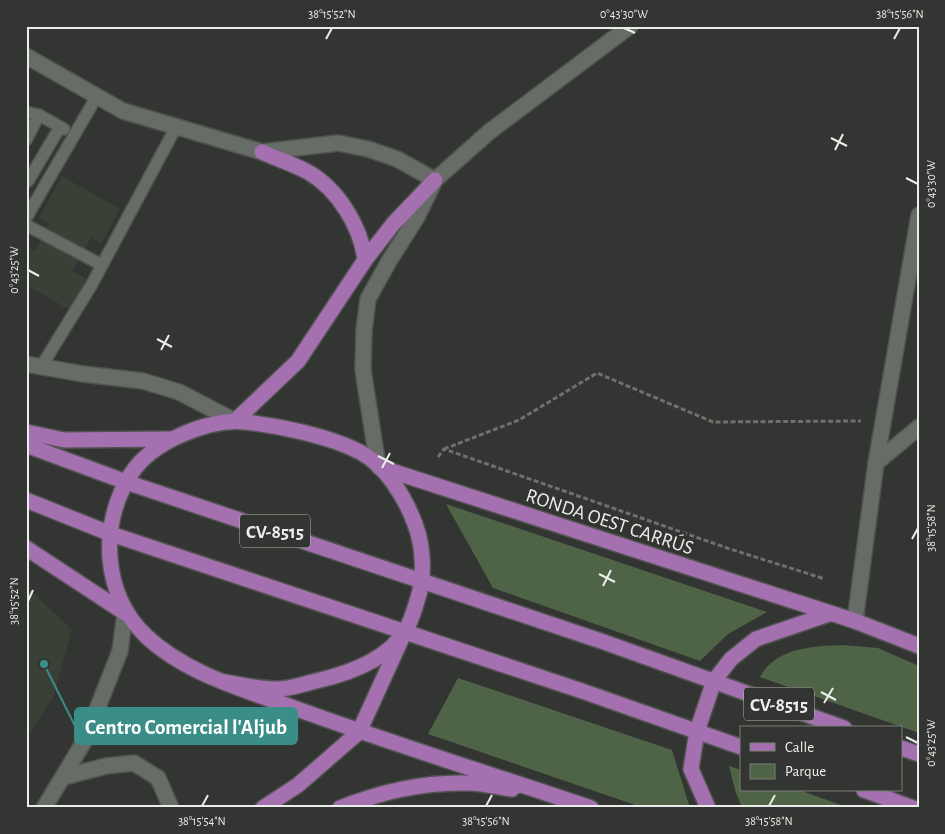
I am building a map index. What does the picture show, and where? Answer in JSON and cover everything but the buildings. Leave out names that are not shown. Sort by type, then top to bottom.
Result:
[{"type":"main road","points":[[262,152],[309,173],[332,191],[353,222],[363,244],[365,260]]},
{"type":"main road","points":[[235,421],[298,361],[365,260],[393,224],[435,180]]},
{"type":"main road","name":"RONDA OEST CARRÚS","points":[[125,613],[114,584],[109,556],[111,534],[117,501],[126,482],[145,456],[173,438],[204,427],[235,421],[293,430],[360,452],[390,478],[410,511],[418,531],[423,581],[405,632],[375,658],[348,673],[279,689],[225,682]]},
{"type":"main road","name":"RONDA OEST CARRÚS","points":[[26,432],[64,440],[173,438]]},
{"type":"main road","name":"CV-8515","points":[[26,445],[126,482],[423,581],[838,726]]},
{"type":"main road","name":"RONDA OEST CARRÚS","points":[[378,466],[855,621],[919,646]]},
{"type":"main road","name":"CV-8515","points":[[26,500],[111,534],[740,747]]},
{"type":"main road","name":"RONDA OEST CARRÚS","points":[[26,548],[125,613],[147,637],[174,658],[225,682],[359,732],[591,808]]},
{"type":"main road","points":[[708,808],[691,769],[697,731],[714,681],[731,659],[756,639],[829,614]]},
{"type":"main road","points":[[262,808],[298,785],[359,732],[405,632]]},
{"type":"main road","points":[[902,748],[919,754]]},
{"type":"main road","points":[[340,808],[356,801],[422,784],[468,783],[551,794]]},
{"type":"main road","points":[[869,792],[913,808]]},
{"type":"street","points":[[378,466],[363,370],[364,330],[368,299],[389,261],[418,217],[435,180],[489,132],[630,26]]},
{"type":"street","points":[[26,56],[123,111],[262,152],[338,143],[368,149],[397,159],[435,180]]},
{"type":"street","points":[[855,621],[876,463],[919,215]]},
{"type":"street","points":[[33,366],[143,381],[179,392],[235,421]]},
{"type":"street","points":[[876,463],[919,427]]},
{"type":"street","points":[[44,808],[85,740],[120,651],[125,613]]},
{"type":"street","points":[[64,777],[106,766],[134,763],[158,778],[171,808]]},
{"type":"lane","points":[[26,218],[97,96]]},
{"type":"lane","points":[[26,112],[39,115],[74,135]]},
{"type":"lane","points":[[26,140],[39,115]]},
{"type":"lane","points":[[28,181],[60,127]]},
{"type":"lane","points":[[33,366],[102,264],[176,127]]},
{"type":"lane","points":[[26,225],[102,264]]},
{"type":"path","points":[[754,26],[795,26]]},
{"type":"path","points":[[438,457],[444,449],[519,420],[597,373],[713,422],[864,421]]},
{"type":"path","points":[[444,449],[824,579]]},
{"type":"shaded area","points":[[62,176],[120,209],[101,244],[91,238],[72,271],[88,280],[70,310],[26,285],[26,246],[35,251],[49,224],[39,218]]},
{"type":"shaded area","points":[[26,586],[72,630],[53,697],[26,740]]},
{"type":"green space","points":[[446,504],[767,612],[728,634],[700,661],[493,588]]},
{"type":"green space","points":[[842,645],[878,648],[919,666],[919,733],[760,677],[767,667],[785,654],[819,646]]},
{"type":"green space","points":[[458,678],[672,750],[690,808],[644,808],[428,734]]},
{"type":"green space","points":[[729,766],[740,770],[740,792],[805,792],[849,808],[742,808]]},
{"type":"place","name":"Centro Comercial l'Aljub","points":[[44,664]]}]
